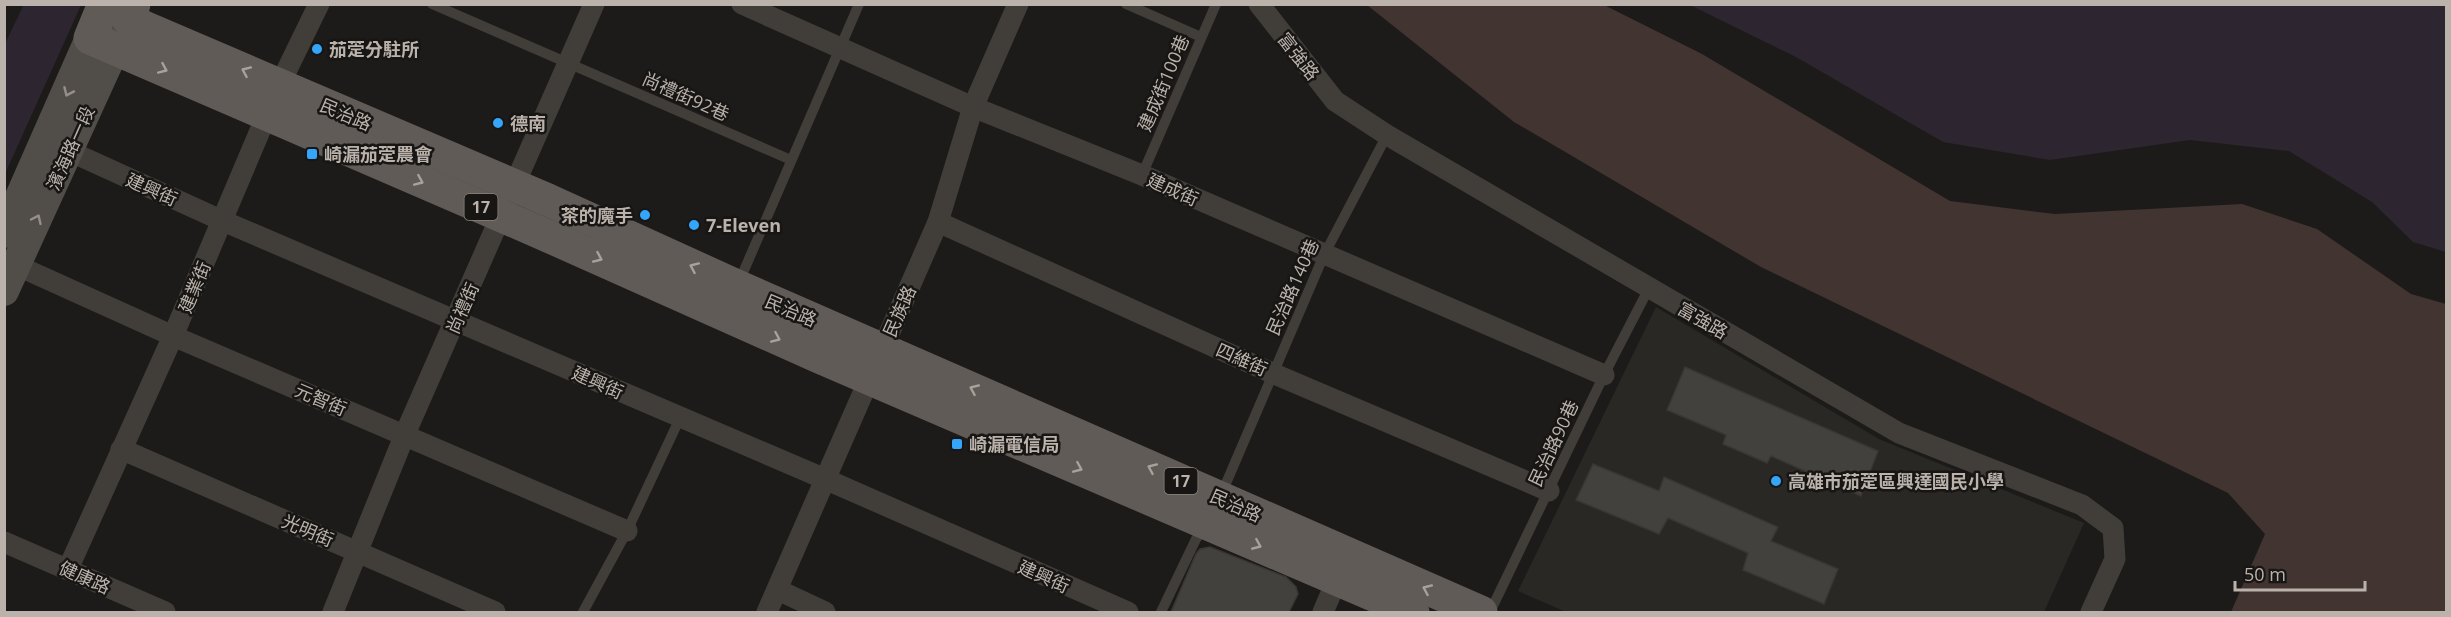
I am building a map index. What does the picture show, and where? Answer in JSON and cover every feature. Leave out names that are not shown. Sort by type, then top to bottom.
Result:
[{"type":"main road","name":"民治路","points":[[112,21],[279,86],[514,185],[737,286],[876,364]]},
{"type":"main road","name":"民治路","points":[[112,21],[267,116],[501,216],[876,364],[1342,567],[1480,612]]},
{"type":"main road","name":"民治路","points":[[1342,567],[1413,612]]},
{"type":"street","name":"建業街","points":[[68,569],[173,336],[279,86],[319,4]]},
{"type":"street","name":"尚禮街","points":[[333,612],[405,434],[594,4]]},
{"type":"street","name":"建成街","points":[[742,4],[973,107],[1142,175],[1604,375]]},
{"type":"street","name":"民族路","points":[[767,612],[938,222],[973,107],[1018,4]]},
{"type":"street","name":"富強路","points":[[1259,4],[1335,101],[1387,135],[1899,433],[2082,505],[2113,528],[2115,559],[2091,612]]},
{"type":"street","name":"濱海路一段","points":[[10,278],[69,151],[112,21]]},
{"type":"street","name":"濱海路一段","points":[[4,233],[112,21]]},
{"type":"street","name":"建興街","points":[[69,151],[223,221],[457,320],[1128,612]]},
{"type":"street","name":"四維街","points":[[938,222],[1272,373],[1549,491]]},
{"type":"street","name":"元智街","points":[[10,278],[173,336],[627,531]]},
{"type":"street","name":"光明街","points":[[121,449],[495,612]]},
{"type":"street","name":"健康路","points":[[4,542],[165,612]]},
{"type":"street","points":[[1323,612],[1342,567]]},
{"type":"street","points":[[778,590],[825,612]]},
{"type":"lane","name":"尚禮街92巷","points":[[432,4],[791,160]]},
{"type":"lane","points":[[737,286],[859,4]]},
{"type":"lane","points":[[1126,4],[1201,37]]},
{"type":"lane","name":"建成街100巷","points":[[1142,175],[1216,4]]},
{"type":"lane","name":"民治路140巷","points":[[1161,612],[1196,539],[1214,511],[1324,255],[1387,135]]},
{"type":"lane","name":"民治路90巷","points":[[1490,612],[1604,375],[1649,288]]},
{"type":"lane","points":[[582,612],[627,531],[680,418]]},
{"type":"shaded area","points":[[24,4],[81,5],[5,174],[5,44]]},
{"type":"shaded area","points":[[1367,5],[1604,5],[1702,54],[1950,201],[2055,214],[2242,204],[2317,229],[2411,294],[2446,304],[2446,612],[2231,612],[2265,534],[2228,493],[1761,267],[1514,122]]},
{"type":"shaded area","points":[[1690,5],[2446,5],[2446,252],[2413,242],[2372,202],[2289,151],[2190,140],[2050,160],[1943,142],[1796,57]]},
{"type":"shaded area","name":"高雄市茄萣區興達國民小學","points":[[1656,307],[1879,439],[2084,523],[2044,612],[1566,612],[1518,591]]},
{"type":"building","points":[[1685,367],[1878,451],[1861,496],[1771,456],[1767,463],[1723,444],[1726,435],[1667,410]]},
{"type":"building","points":[[1593,464],[1659,491],[1664,477],[1778,527],[1771,541],[1838,569],[1824,604],[1743,570],[1748,553],[1668,518],[1659,534],[1576,500]]},
{"type":"building","points":[[1210,547],[1286,577],[1296,587],[1298,594],[1289,612],[1171,612],[1196,554],[1200,549]]},
{"type":"place","name":"茄萣分駐所","points":[[317,49]]},
{"type":"place","name":"德南","points":[[498,123]]},
{"type":"place","name":"崎漏茄萣農會","points":[[312,154]]},
{"type":"place","name":"茶的魔手","points":[[645,215]]},
{"type":"place","name":"7-Eleven","points":[[694,225]]},
{"type":"place","name":"崎漏電信局","points":[[957,444]]},
{"type":"place","name":"高雄市茄萣區興達國民小學","points":[[1776,481]]}]
